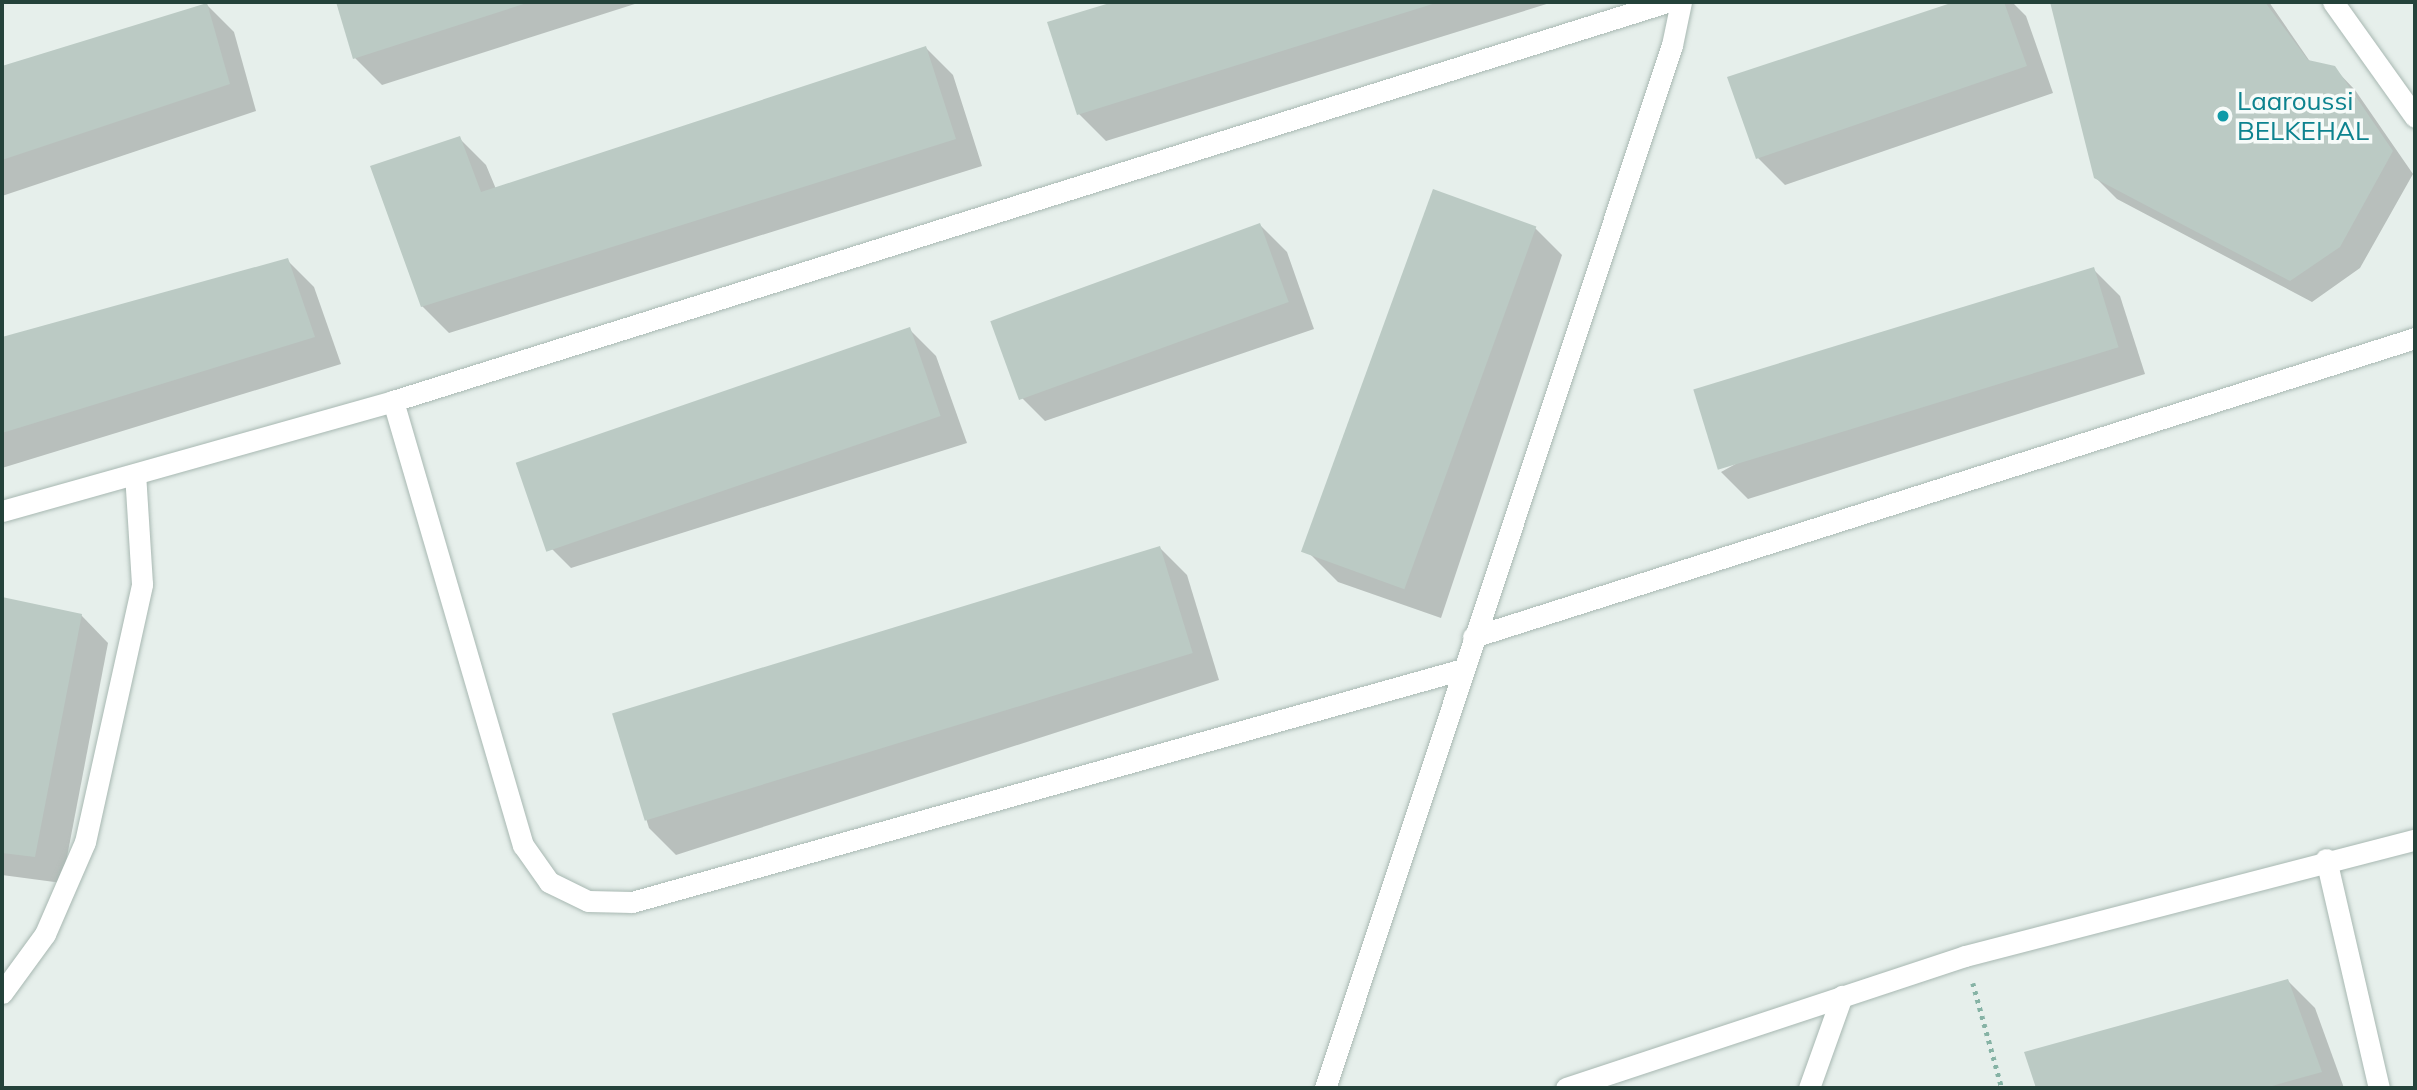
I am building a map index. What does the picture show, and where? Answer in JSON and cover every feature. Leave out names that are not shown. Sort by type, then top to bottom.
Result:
[{"type":"street","points":[[2,511],[393,401],[1667,2]]},
{"type":"street","points":[[1325,1088],[1672,45],[1681,2]]},
{"type":"street","points":[[2333,2],[2415,117]]},
{"type":"street","points":[[1473,637],[2415,338]]},
{"type":"street","points":[[393,401],[523,845],[549,882],[588,901],[632,902],[1463,669]]},
{"type":"street","points":[[2,993],[45,933],[85,842],[142,584],[135,474]]},
{"type":"street","points":[[1566,1088],[1965,956],[2326,859],[2415,840]]},
{"type":"street","points":[[2326,859],[2379,1088]]},
{"type":"street","points":[[1809,1088],[1842,996]]},
{"type":"path","points":[[1965,956],[2002,1088]]},
{"type":"building","points":[[336,2],[530,2],[353,59]]},
{"type":"building","points":[[1113,2],[1439,2],[1077,115],[1047,22]]},
{"type":"building","points":[[1954,2],[2004,2],[2027,66],[1756,159],[1727,77]]},
{"type":"building","name":"Laaroussi BELKEHAL","points":[[2050,2],[2265,2],[2308,60],[2335,66],[2393,151],[2340,247],[2290,281],[2094,178]]},
{"type":"building","points":[[207,3],[230,84],[2,160],[2,66]]},
{"type":"building","points":[[926,46],[956,139],[421,307],[370,166],[460,136],[481,192]]},
{"type":"building","points":[[1433,189],[1536,227],[1404,589],[1301,552]]},
{"type":"building","points":[[1260,223],[1289,302],[1019,400],[990,321]]},
{"type":"building","points":[[288,258],[315,337],[2,433],[2,337]]},
{"type":"building","points":[[2094,267],[2119,347],[1718,470],[1693,390]]},
{"type":"building","points":[[910,327],[941,416],[546,552],[516,463]]},
{"type":"building","points":[[1160,546],[1193,653],[645,821],[612,714]]},
{"type":"building","points":[[2,597],[82,614],[35,857],[2,853]]},
{"type":"building","points":[[2288,979],[2322,1072],[2265,1088],[2036,1088],[2024,1052]]},
{"type":"place","name":"Laaroussi BELKEHAL","points":[[2223,116]]}]
